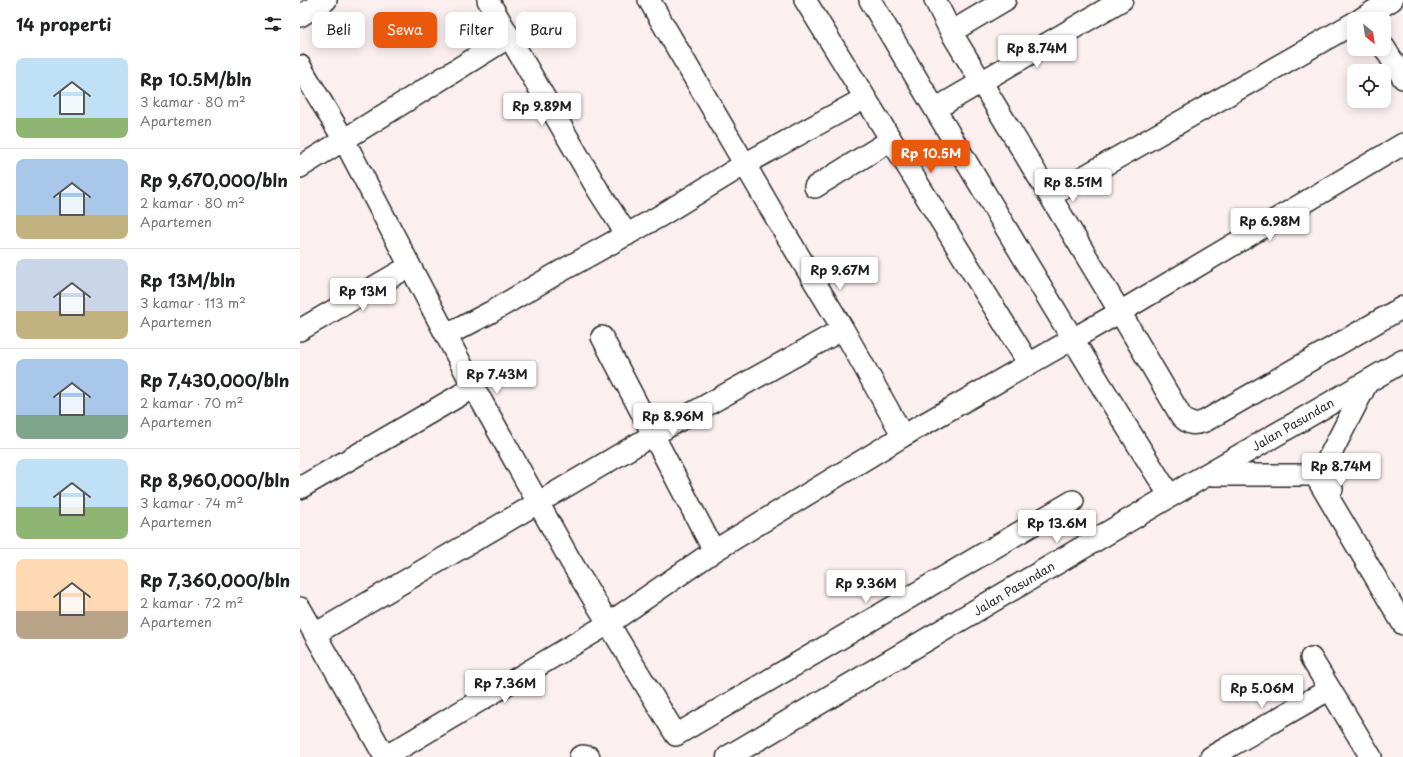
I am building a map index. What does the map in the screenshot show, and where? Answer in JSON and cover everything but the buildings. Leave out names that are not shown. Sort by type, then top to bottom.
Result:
[{"type":"street","points":[[300,16],[326,0]]},
{"type":"street","points":[[488,0],[598,190],[627,234]]},
{"type":"street","points":[[649,0],[844,329],[903,436]]},
{"type":"street","points":[[806,0],[1028,364]]},
{"type":"street","points":[[870,0],[1116,410],[1170,496]]},
{"type":"street","points":[[935,0],[951,32],[1120,312],[1180,416],[1186,422],[1193,424],[1206,421],[1403,307]]},
{"type":"street","points":[[951,32],[1005,0]]},
{"type":"street","points":[[935,109],[1122,0]]},
{"type":"street","points":[[1367,12],[1392,0]]},
{"type":"street","points":[[1050,196],[1347,23]]},
{"type":"street","points":[[300,167],[509,37]]},
{"type":"street","points":[[1390,56],[1403,78]]},
{"type":"street","points":[[300,66],[344,140],[474,387],[538,502],[608,624],[676,735],[1073,501]]},
{"type":"street","points":[[447,335],[491,312],[627,234],[745,164],[865,98]]},
{"type":"street","points":[[815,187],[891,140]]},
{"type":"street","points":[[300,608],[385,757],[608,624],[714,551],[903,436],[1120,312],[1403,144]]},
{"type":"street","points":[[300,330],[410,266]]},
{"type":"street","points":[[315,634],[653,434],[844,329]]},
{"type":"street","points":[[602,337],[714,551]]},
{"type":"street","name":"Jalan Pasundan","points":[[728,757],[1170,496],[1403,361]]},
{"type":"street","points":[[1319,473],[1367,383]]},
{"type":"street","points":[[300,488],[474,387]]},
{"type":"street","points":[[1206,475],[1319,473]]},
{"type":"street","points":[[1319,473],[1403,610]]},
{"type":"street","points":[[1319,473],[1403,624]]},
{"type":"street","points":[[1311,658],[1330,689],[1366,755]]},
{"type":"street","points":[[1211,757],[1330,689]]},
{"type":"street","points":[[580,757],[588,757]]}]
